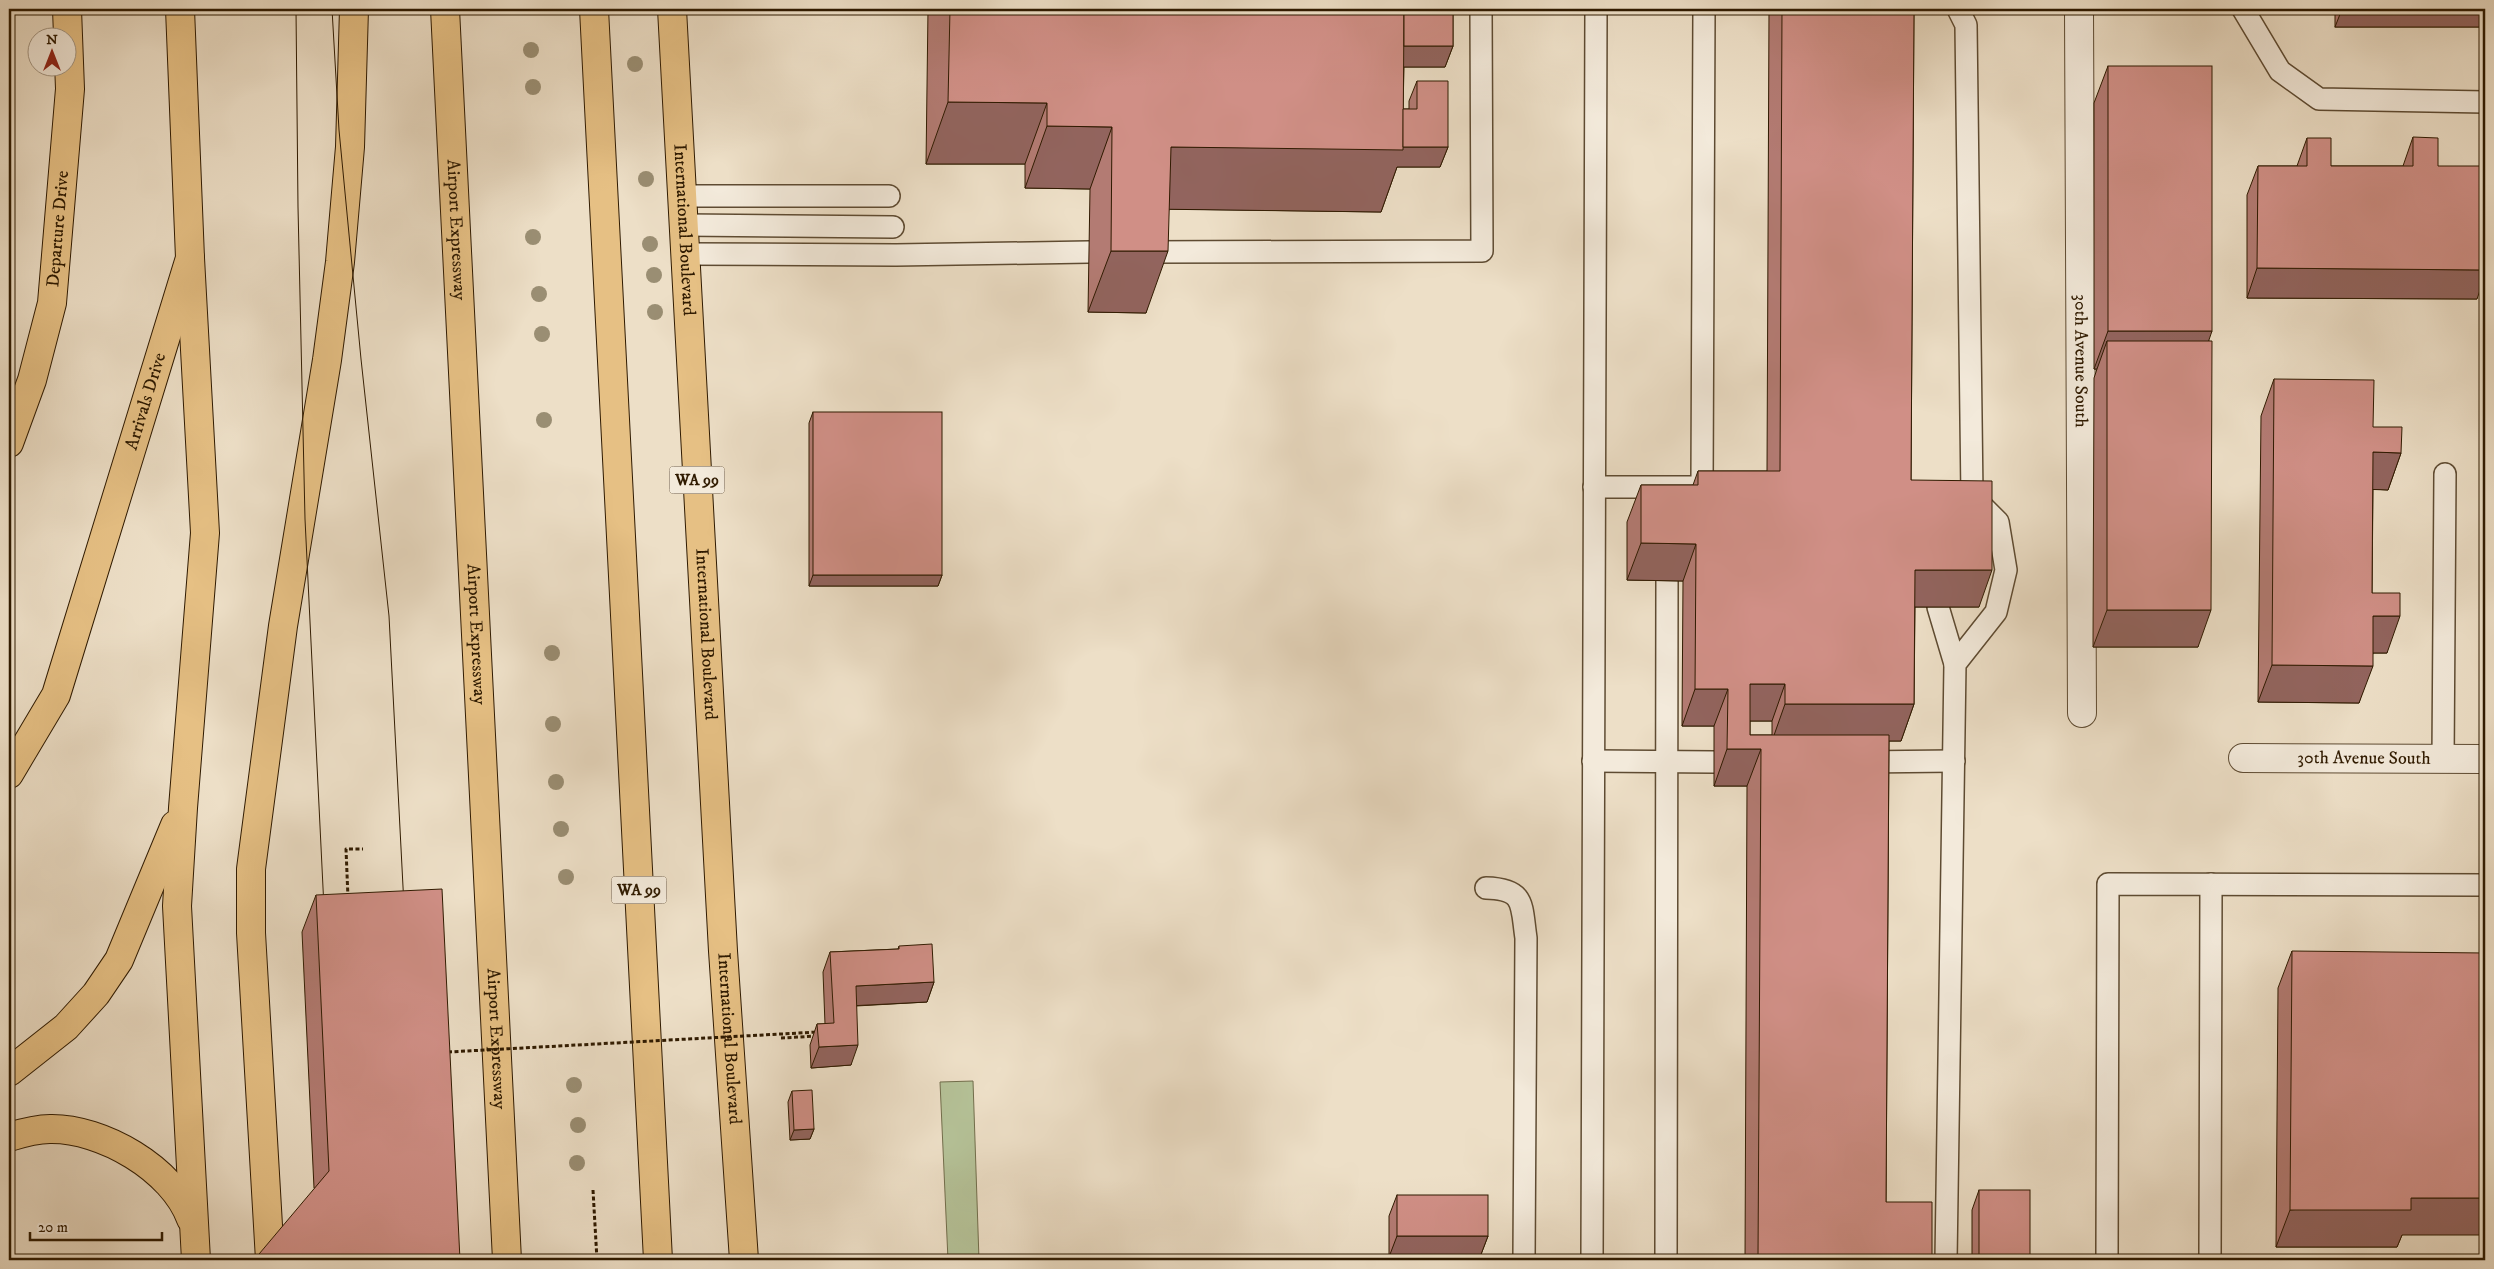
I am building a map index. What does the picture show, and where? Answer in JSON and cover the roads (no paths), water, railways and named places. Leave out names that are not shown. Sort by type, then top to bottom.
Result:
[{"type":"main road","name":"Departure Drive","points":[[9,443],[32,380],[52,303],[70,89],[67,9]]},
{"type":"main road","name":"Arrivals Drive","points":[[9,774],[56,696],[190,258],[180,9]]},
{"type":"main road","points":[[270,1260],[252,933],[252,869],[283,626],[327,360],[340,262],[350,147],[354,9]]},
{"type":"main road","name":"Airport Expressway","points":[[445,9],[507,1260]]},
{"type":"main road","name":"WA 99","points":[[594,9],[658,1260]]},
{"type":"main road","name":"International Boulevard","points":[[672,9],[723,951],[744,1260]]},
{"type":"main road","points":[[190,258],[205,534],[177,906],[196,1247]]},
{"type":"main road","points":[[9,1072],[66,1027],[96,994],[118,960],[183,808]]},
{"type":"main road","points":[[9,1137],[25,1132],[50,1129],[71,1130],[114,1144],[138,1158],[171,1184],[180,1195],[188,1210],[196,1247]]},
{"type":"street","name":"30th Avenue South","points":[[2079,9],[2082,713]]},
{"type":"street","name":"30th Avenue South","points":[[2243,758],[2485,759]]},
{"type":"lane","points":[[1146,252],[1482,251],[1481,9]]},
{"type":"lane","points":[[1592,1260],[1596,9]]},
{"type":"lane","points":[[1594,487],[1668,496],[1702,487],[1704,9]]},
{"type":"lane","points":[[1955,664],[1996,612],[2006,570],[1998,522],[1964,502],[1966,24],[1958,9]]},
{"type":"lane","points":[[2243,9],[2280,71],[2319,98],[2485,102]]},
{"type":"lane","points":[[683,196],[889,196]]},
{"type":"lane","points":[[684,225],[893,227]]},
{"type":"lane","points":[[686,254],[896,255],[1089,252]]},
{"type":"lane","points":[[2443,760],[2445,474]]},
{"type":"lane","points":[[1666,1260],[1667,581]]},
{"type":"lane","points":[[1938,608],[1955,664],[1946,1260]]},
{"type":"lane","points":[[1593,761],[1714,762]]},
{"type":"lane","points":[[1836,762],[1954,761]]},
{"type":"lane","points":[[2107,1260],[2108,884],[2485,885]]},
{"type":"lane","points":[[2210,1260],[2211,884]]},
{"type":"lane","points":[[1486,888],[1504,888],[1512,892],[1520,901],[1526,938],[1524,1260]]},
{"type":"tram line","points":[[296,9],[305,519],[324,908]]},
{"type":"tram line","points":[[332,9],[339,130],[361,359],[389,616],[404,906]]}]
